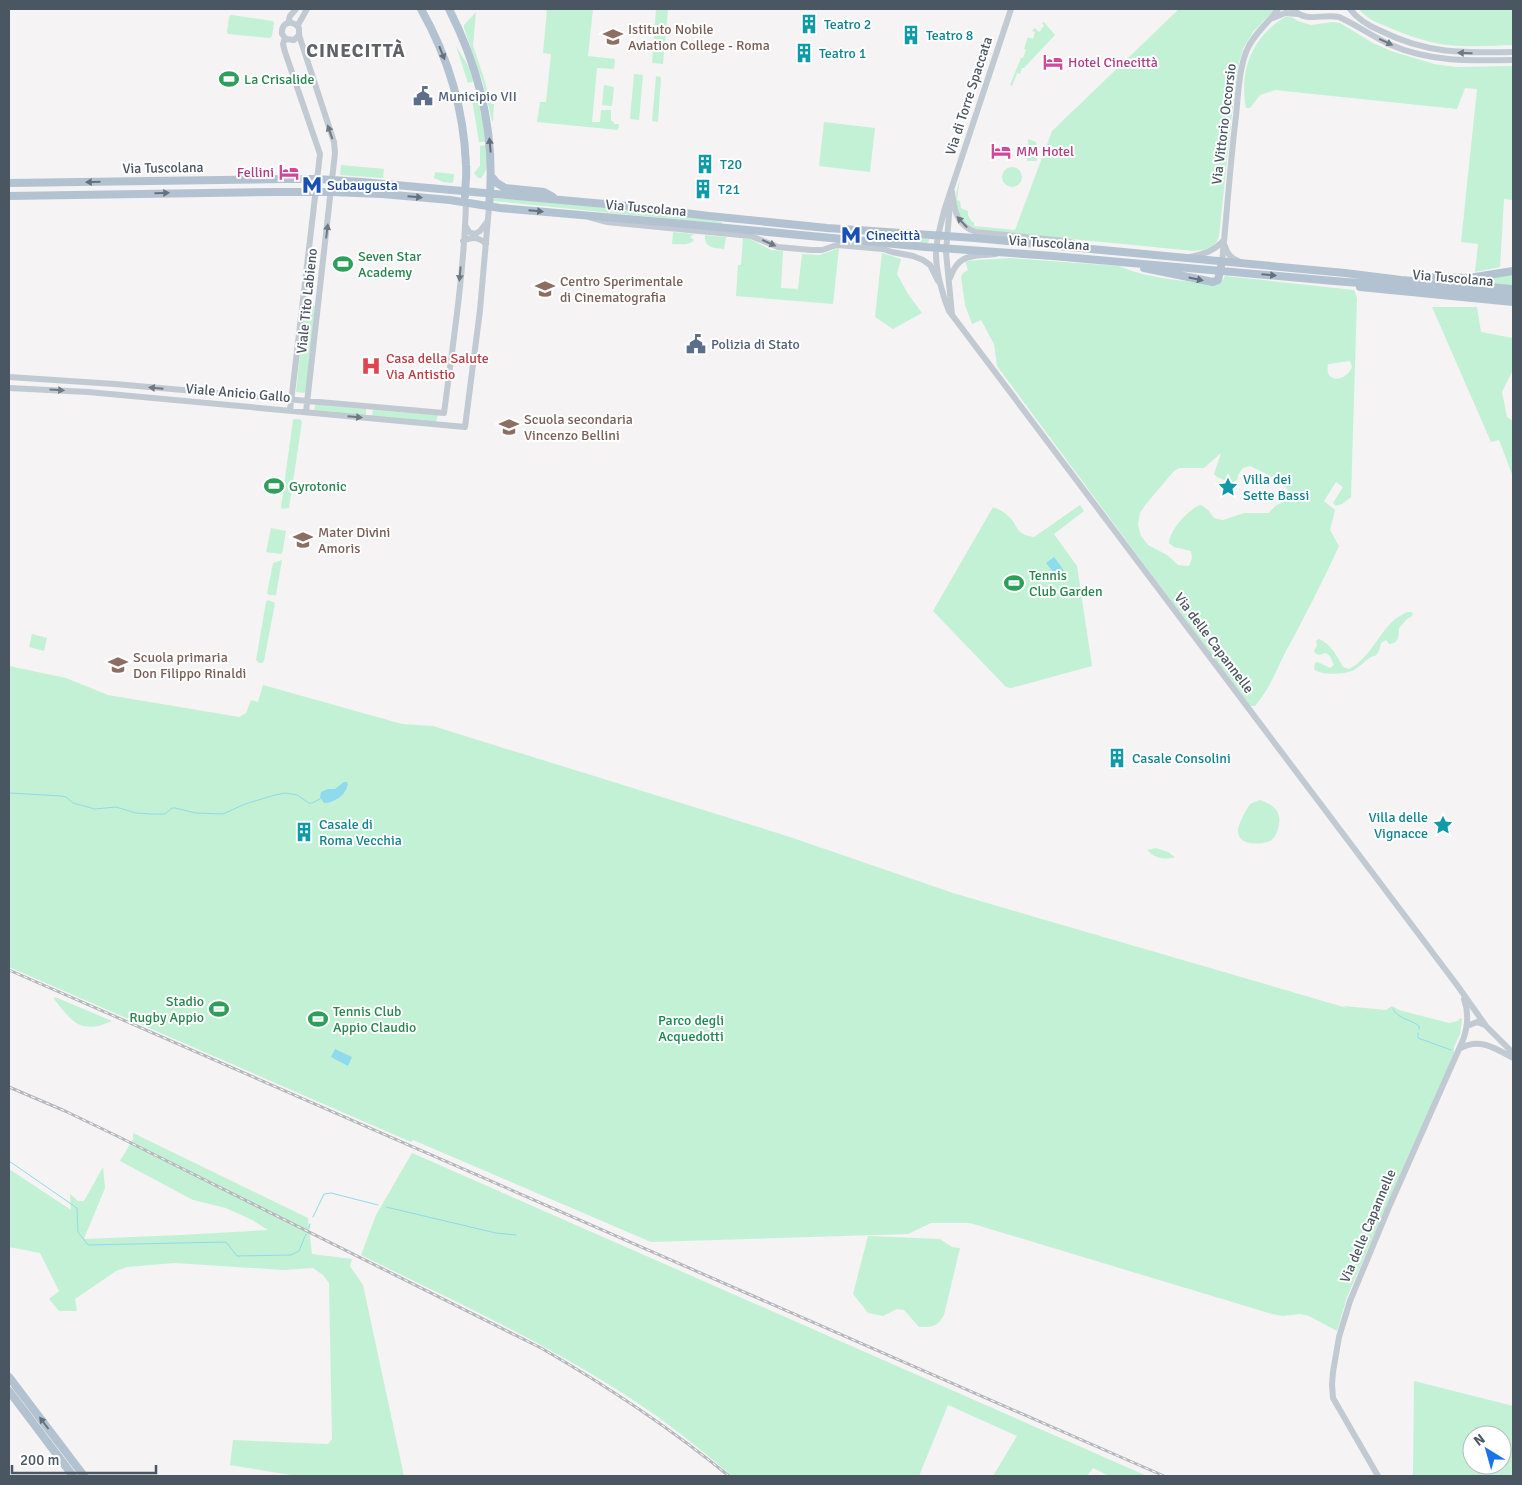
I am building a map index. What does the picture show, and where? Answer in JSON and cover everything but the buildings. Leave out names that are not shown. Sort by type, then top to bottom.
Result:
[{"type":"main road","points":[[421,9],[440,47],[456,96],[465,146],[466,203]]},
{"type":"main road","points":[[449,9],[471,60],[481,95],[489,139],[491,176],[489,207]]},
{"type":"main road","points":[[491,176],[503,187],[544,192],[560,200]]},
{"type":"main road","name":"Via Tuscolana","points":[[9,183],[333,180],[628,206],[828,228],[939,232],[947,236],[1345,273],[1513,294]]},
{"type":"main road","name":"Via Tuscolana","points":[[9,196],[316,192],[392,195],[450,200],[489,207],[936,248],[1513,294]]},
{"type":"main road","points":[[1115,261],[1212,282],[1218,280],[1222,262]]},
{"type":"main road","points":[[1345,273],[1461,278],[1486,276],[1513,270]]},
{"type":"main road","points":[[9,1377],[84,1476]]},
{"type":"main road","points":[[9,1391],[73,1476]]},
{"type":"street","points":[[288,23],[289,18],[296,9]]},
{"type":"street","points":[[298,25],[307,9]]},
{"type":"street","name":"Via di Torre Spaccata","points":[[939,232],[944,211],[1011,9]]},
{"type":"street","name":"Via Vittorio Occorsio","points":[[1222,262],[1235,120],[1244,61],[1252,41],[1278,9]]},
{"type":"street","points":[[1292,9],[1298,14]]},
{"type":"street","points":[[1323,16],[1336,9]]},
{"type":"street","points":[[1350,9],[1359,19],[1376,29],[1397,39],[1425,48],[1462,53],[1513,52]]},
{"type":"street","points":[[1271,19],[1285,13],[1311,18],[1323,16],[1340,17],[1384,42],[1420,55],[1461,61],[1513,60]]},
{"type":"street","points":[[293,22],[298,25],[299,35],[294,40],[285,38],[282,34],[284,25],[293,22]]},
{"type":"street","name":"Viale Tito Labieno","points":[[299,35],[334,142],[335,160],[306,412]]},
{"type":"street","name":"Viale Tito Labieno","points":[[285,38],[283,42],[285,52],[320,154],[290,410]]},
{"type":"street","name":"Via di Torre Spaccata","points":[[947,236],[952,191]]},
{"type":"street","name":"Via Tuscolana","points":[[952,191],[955,214],[971,230],[1072,242],[1093,250]]},
{"type":"street","points":[[466,203],[463,241],[475,237],[481,239],[486,244]]},
{"type":"street","points":[[486,244],[489,207]]},
{"type":"street","name":"Via Tuscolana","points":[[583,215],[607,222],[750,236],[780,247],[818,250],[837,245],[883,249],[897,254],[916,256],[925,261],[935,274],[943,297]]},
{"type":"street","points":[[465,225],[469,232],[475,234],[488,221]]},
{"type":"street","name":"Via delle Capannelle","points":[[939,232],[936,260],[943,297],[952,316],[1486,1026],[1513,1053]]},
{"type":"street","points":[[947,236],[946,248],[952,316]]},
{"type":"street","points":[[1184,258],[1210,251],[1224,240]]},
{"type":"street","points":[[1224,240],[1226,250],[1230,256],[1246,264]]},
{"type":"street","name":"Viale Anicio Gallo","points":[[9,377],[115,384],[444,413],[463,241]]},
{"type":"street","name":"Viale Anicio Gallo","points":[[9,388],[83,392],[465,427],[486,244]]},
{"type":"street","points":[[949,281],[955,265],[964,258],[1012,253]]},
{"type":"street","name":"Via delle Capannelle","points":[[1378,1476],[1334,1398],[1333,1378],[1339,1337],[1350,1302],[1389,1207],[1467,1028],[1467,1007],[1457,985]]},
{"type":"street","points":[[1486,1026],[1477,1022],[1467,1028],[1472,1039],[1478,1043],[1513,1058]]},
{"type":"street","points":[[1459,1049],[1469,1044],[1478,1043]]},
{"type":"green space","points":[[547,9],[593,9],[588,56],[615,59],[614,69],[597,68],[592,122],[600,122],[601,110],[611,110],[611,121],[614,124],[619,124],[618,130],[537,122],[540,102],[546,102],[551,54],[543,53]]},
{"type":"green space","points":[[656,9],[668,9],[663,64],[652,63]]},
{"type":"green space","points":[[1179,9],[1275,9],[1253,32],[1243,49],[1239,62],[1219,236],[1213,246],[1194,251],[981,230],[970,226],[962,218],[956,204],[956,193],[960,178],[957,200],[960,201],[961,208],[968,211],[974,226],[1015,230],[1052,131]]},
{"type":"green space","points":[[1359,9],[1513,9],[1513,45],[1453,46],[1434,43],[1380,24],[1368,18]]},
{"type":"green space","points":[[476,12],[473,46],[491,104],[494,104],[493,121],[483,83],[464,28],[464,25]]},
{"type":"green space","points":[[231,15],[273,21],[272,36],[270,38],[228,34],[229,17]]},
{"type":"green space","points":[[1285,17],[1291,17],[1311,25],[1332,22],[1340,23],[1373,43],[1391,51],[1434,64],[1456,67],[1513,66],[1513,200],[1504,199],[1500,267],[1475,272],[1478,244],[1461,242],[1477,89],[1465,88],[1457,109],[1275,90],[1260,95],[1250,108],[1246,108],[1244,81],[1250,56],[1264,34]]},
{"type":"green space","points":[[1044,22],[1055,35],[1022,68],[1020,74],[1017,73],[1012,86],[1010,85],[1026,50],[1024,49],[1028,37],[1033,39],[1035,32],[1032,31],[1035,28],[1039,32],[1044,26],[1042,23]]},
{"type":"green space","points":[[456,46],[470,69],[472,82],[468,83]]},
{"type":"green space","points":[[634,74],[643,75],[639,120],[630,119]]},
{"type":"green space","points":[[656,76],[661,77],[658,122],[652,121]]},
{"type":"green space","points":[[604,85],[614,87],[612,106],[602,105]]},
{"type":"green space","points":[[478,97],[486,142],[479,142],[472,99]]},
{"type":"green space","points":[[824,122],[875,128],[870,172],[819,166]]},
{"type":"green space","points":[[1028,139],[1036,142],[1037,161],[1027,161]]},
{"type":"green space","points":[[486,145],[486,167],[484,175],[478,178],[474,173],[480,166],[480,146]]},
{"type":"green space","points":[[341,165],[384,169],[383,178],[340,175]]},
{"type":"green space","points":[[1008,167],[1016,167],[1022,173],[1022,181],[1016,187],[1008,187],[1002,181],[1002,173]]},
{"type":"green space","points":[[435,172],[454,174],[453,183],[443,182],[434,178]]},
{"type":"green space","points":[[493,199],[646,211],[722,222],[722,224],[494,201]]},
{"type":"green space","points":[[673,232],[694,234],[690,237],[694,240],[687,244],[672,244]]},
{"type":"green space","points":[[705,235],[726,237],[724,249],[713,248],[708,245]]},
{"type":"green space","points":[[863,236],[929,239],[928,244],[864,238]]},
{"type":"green space","points":[[743,238],[750,239],[771,250],[783,251],[781,288],[798,289],[802,254],[820,255],[839,248],[833,304],[736,296],[738,265],[741,265]]},
{"type":"green space","points":[[882,253],[901,259],[897,274],[908,294],[922,313],[893,329],[875,317]]},
{"type":"green space","points":[[1010,258],[1119,266],[1155,277],[1193,282],[1218,284],[1225,276],[1354,290],[1357,298],[1351,497],[1336,506],[1333,503],[1343,487],[1336,482],[1324,501],[1335,510],[1330,530],[1339,546],[1272,680],[1255,706],[1249,706],[997,366],[994,344],[981,320],[972,324],[965,305],[961,277],[968,270],[965,261]],"holes":[[[1350,361],[1352,367],[1345,376],[1336,379],[1329,375],[1328,364]],[[1221,453],[1214,474],[1217,477],[1231,483],[1237,480],[1243,468],[1250,466],[1276,479],[1287,489],[1289,494],[1285,501],[1269,513],[1244,513],[1223,520],[1214,518],[1201,505],[1196,507],[1180,521],[1170,538],[1169,543],[1174,547],[1191,551],[1192,558],[1189,566],[1178,565],[1167,555],[1148,545],[1141,536],[1138,525],[1140,513],[1174,471],[1179,468],[1204,468]]]},
{"type":"green space","points":[[1513,274],[1513,285],[1461,282],[1482,280]]},
{"type":"green space","points":[[305,306],[315,306],[306,392],[304,393],[296,392]]},
{"type":"green space","points":[[1432,307],[1477,307],[1481,332],[1513,338],[1513,370],[1502,392],[1507,417],[1513,421],[1513,477],[1499,440],[1491,442]]},
{"type":"green space","points":[[315,404],[366,409],[366,414],[314,411]]},
{"type":"green space","points":[[373,410],[438,415],[436,422],[372,416]]},
{"type":"green space","points":[[300,419],[302,422],[289,508],[282,509],[293,420]]},
{"type":"green space","name":"Tennis Club Garden","points":[[1080,505],[1084,511],[1054,534],[1077,566],[1092,666],[1011,688],[1006,687],[933,611],[993,507],[1011,518],[1023,534],[1034,537]]},
{"type":"green space","points":[[271,528],[286,531],[282,554],[266,552]]},
{"type":"green space","points":[[282,560],[276,595],[269,595],[267,593],[273,563]]},
{"type":"green space","points":[[268,600],[275,603],[264,661],[259,663],[256,660],[266,602]]},
{"type":"green space","points":[[1407,612],[1413,613],[1399,628],[1397,641],[1389,644],[1386,640],[1381,643],[1377,654],[1355,670],[1332,674],[1322,673],[1314,669],[1315,663],[1318,662],[1330,668],[1334,665],[1330,656],[1326,653],[1319,655],[1315,653],[1316,641],[1319,639],[1330,647],[1343,667],[1349,669],[1368,653],[1393,621]]},
{"type":"green space","points":[[32,634],[47,638],[44,651],[29,647]]},
{"type":"green space","name":"Parco degli Acquedotti","points":[[9,666],[66,678],[108,695],[239,717],[246,713],[251,700],[258,702],[263,685],[402,724],[433,726],[787,836],[953,893],[1347,1008],[1343,1006],[1386,1010],[1392,1006],[1399,1010],[1449,1023],[1458,1021],[1460,1018],[1462,1019],[1460,1034],[1454,1047],[1454,1054],[1347,1297],[1337,1331],[1309,1316],[1300,1314],[1282,1316],[1272,1314],[970,1223],[931,1223],[908,1234],[651,1242],[413,1140],[411,1142],[9,967]]},
{"type":"green space","points":[[1260,800],[1271,805],[1278,812],[1279,826],[1277,832],[1270,841],[1256,844],[1246,842],[1239,837],[1239,826],[1250,804]]},
{"type":"green space","points":[[1156,848],[1168,852],[1175,857],[1160,858],[1147,850]]},
{"type":"green space","points":[[55,997],[112,1021],[92,1027],[78,1024],[66,1014],[54,999]]},
{"type":"green space","points":[[133,1133],[308,1218],[312,1254],[352,1259],[350,1266],[363,1285],[404,1476],[297,1476],[230,1465],[233,1440],[328,1444],[332,1439],[329,1283],[323,1275],[313,1268],[283,1270],[175,1263],[127,1267],[116,1271],[75,1299],[77,1311],[59,1311],[49,1299],[59,1291],[40,1253],[9,1247],[9,1169],[71,1210],[70,1194],[78,1201],[84,1201],[103,1167],[105,1188],[84,1239],[268,1230],[226,1208],[193,1200],[120,1161],[133,1139]]},
{"type":"green space","points":[[412,1153],[1147,1476],[1109,1476],[1093,1468],[1087,1476],[993,1476],[1017,1436],[948,1405],[919,1476],[732,1476],[661,1419],[603,1381],[501,1324],[361,1255],[376,1215]]},
{"type":"green space","points":[[868,1236],[940,1239],[952,1247],[960,1248],[944,1315],[937,1324],[919,1327],[904,1310],[897,1309],[883,1316],[868,1313],[853,1294]]},
{"type":"green space","points":[[1414,1381],[1513,1406],[1513,1476],[1413,1476]]},
{"type":"water","points":[[1054,557],[1065,572],[1058,578],[1046,563]]},
{"type":"water","points":[[344,782],[348,784],[343,794],[334,801],[324,803],[320,797],[321,792],[335,789]]},
{"type":"water","points":[[335,1049],[352,1057],[348,1066],[331,1057]]},
{"type":"waterway","points":[[9,793],[61,796],[66,797],[73,803],[95,809],[116,807],[136,813],[151,814],[165,814],[172,808],[196,813],[223,814],[245,804],[285,793],[297,795],[309,803],[322,798]]},
{"type":"waterway","points":[[1393,1009],[1401,1017],[1419,1026],[1419,1029]]},
{"type":"waterway","points":[[1418,1033],[1418,1038],[1451,1050]]},
{"type":"waterway","points":[[9,1161],[77,1208],[78,1232],[88,1245],[226,1242],[237,1256],[291,1255],[299,1251],[306,1234]]},
{"type":"waterway","points":[[313,1217],[324,1194],[331,1193],[378,1205]]},
{"type":"waterway","points":[[386,1207],[496,1233],[516,1235]]},
{"type":"waterway","points":[[309,1228],[310,1224]]},
{"type":"railway","points":[[9,970],[1164,1476]]},
{"type":"railway","points":[[9,1087],[115,1135],[541,1348],[638,1408],[729,1476]]},
{"type":"place","name":"Teatro 2","points":[[809,24]]},
{"type":"place","name":"Teatro 8","points":[[911,35]]},
{"type":"place","name":"Istituto Nobile Aviation College - Roma","points":[[613,37]]},
{"type":"place","name":"Teatro 1","points":[[804,53]]},
{"type":"place","name":"Hotel Cinecittà","points":[[1053,62]]},
{"type":"place","name":"La Crisalide","points":[[229,79]]},
{"type":"place","name":"Municipio VII","points":[[423,96]]},
{"type":"place","name":"MM Hotel","points":[[1001,151]]},
{"type":"place","name":"T20","points":[[705,164]]},
{"type":"place","name":"Fellini","points":[[289,172]]},
{"type":"place","name":"Subaugusta","points":[[312,185]]},
{"type":"place","name":"T21","points":[[703,189]]},
{"type":"place","name":"Cinecittà","points":[[851,235]]},
{"type":"place","name":"Seven Star Academy","points":[[343,264]]},
{"type":"place","name":"Centro Sperimentale di Cinematografia","points":[[545,289]]},
{"type":"place","name":"Polizia di Stato","points":[[696,344]]},
{"type":"place","name":"Casa della Salute Via Antistio","points":[[371,366]]},
{"type":"place","name":"Scuola secondaria Vincenzo Bellini","points":[[509,427]]},
{"type":"place","name":"Gyrotonic","points":[[274,486]]},
{"type":"place","name":"Villa dei Sette Bassi","points":[[1228,487]]},
{"type":"place","name":"Mater Divini Amoris","points":[[303,540]]},
{"type":"place","name":"Tennis Club Garden","points":[[1014,583]]},
{"type":"place","name":"Scuola primaria Don Filippo Rinaldi","points":[[118,665]]},
{"type":"place","name":"Casale Consolini","points":[[1117,758]]},
{"type":"place","name":"Villa delle Vignacce","points":[[1443,825]]},
{"type":"place","name":"Casale di Roma Vecchia","points":[[304,832]]},
{"type":"place","name":"Stadio Rugby Appio","points":[[219,1009]]},
{"type":"place","name":"Tennis Club Appio Claudio","points":[[318,1019]]},
{"type":"district","name":"CINECITTÀ","points":[[356,51]]}]
